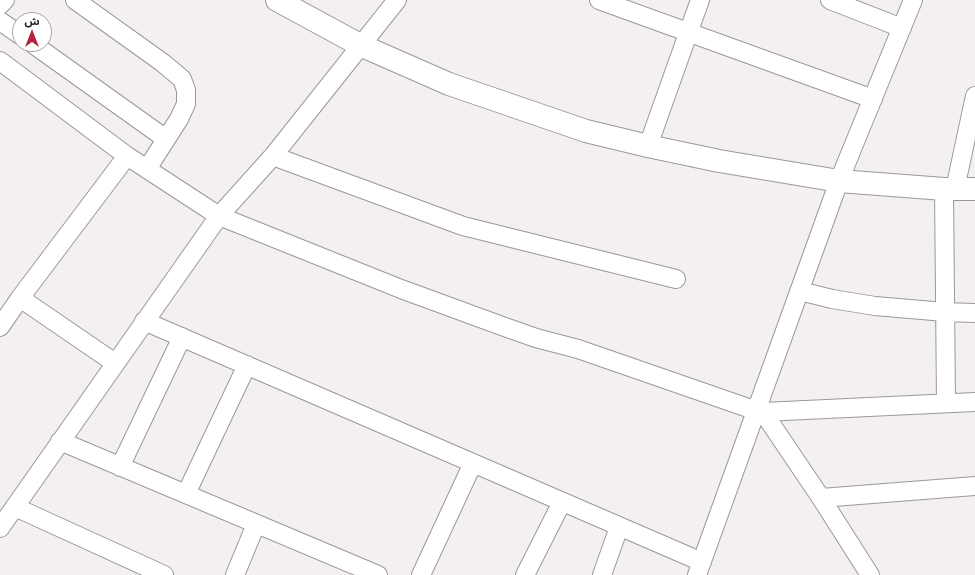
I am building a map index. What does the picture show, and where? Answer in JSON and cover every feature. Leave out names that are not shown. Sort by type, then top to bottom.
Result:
[{"type":"street","points":[[0,5],[5,0]]},
{"type":"street","points":[[75,0],[182,79],[186,90],[186,104],[179,119],[147,169]]},
{"type":"street","points":[[277,0],[360,45],[449,84],[586,131],[648,146],[772,170],[839,181],[958,189]]},
{"type":"street","points":[[0,528],[219,216],[274,156],[397,0]]},
{"type":"street","points":[[599,0],[873,99]]},
{"type":"street","points":[[648,146],[700,0]]},
{"type":"street","points":[[830,0],[902,28]]},
{"type":"street","points":[[144,321],[619,527],[700,569],[760,412],[800,291],[839,181],[913,0]]},
{"type":"street","points":[[0,20],[12,29]]},
{"type":"street","points":[[44,52],[166,139]]},
{"type":"street","points":[[0,61],[127,156],[219,216],[401,289],[495,324],[536,338],[578,349],[760,412],[975,402]]},
{"type":"street","points":[[946,403],[945,312],[958,189],[975,96]]},
{"type":"street","points":[[1,324],[127,156]]},
{"type":"street","points":[[274,156],[463,226],[676,278]]},
{"type":"street","points":[[800,291],[832,299],[875,306],[945,312],[975,312]]},
{"type":"street","points":[[20,298],[115,363]]},
{"type":"street","points":[[120,466],[182,338]]},
{"type":"street","points":[[186,494],[246,365]]},
{"type":"street","points":[[760,412],[821,498],[870,575]]},
{"type":"street","points":[[60,441],[378,575]]},
{"type":"street","points":[[421,575],[473,464]]},
{"type":"street","points":[[821,498],[975,486]]},
{"type":"street","points":[[525,575],[562,502]]},
{"type":"street","points":[[15,507],[164,575]]},
{"type":"street","points":[[235,575],[256,524]]},
{"type":"street","points":[[602,575],[619,527]]}]
